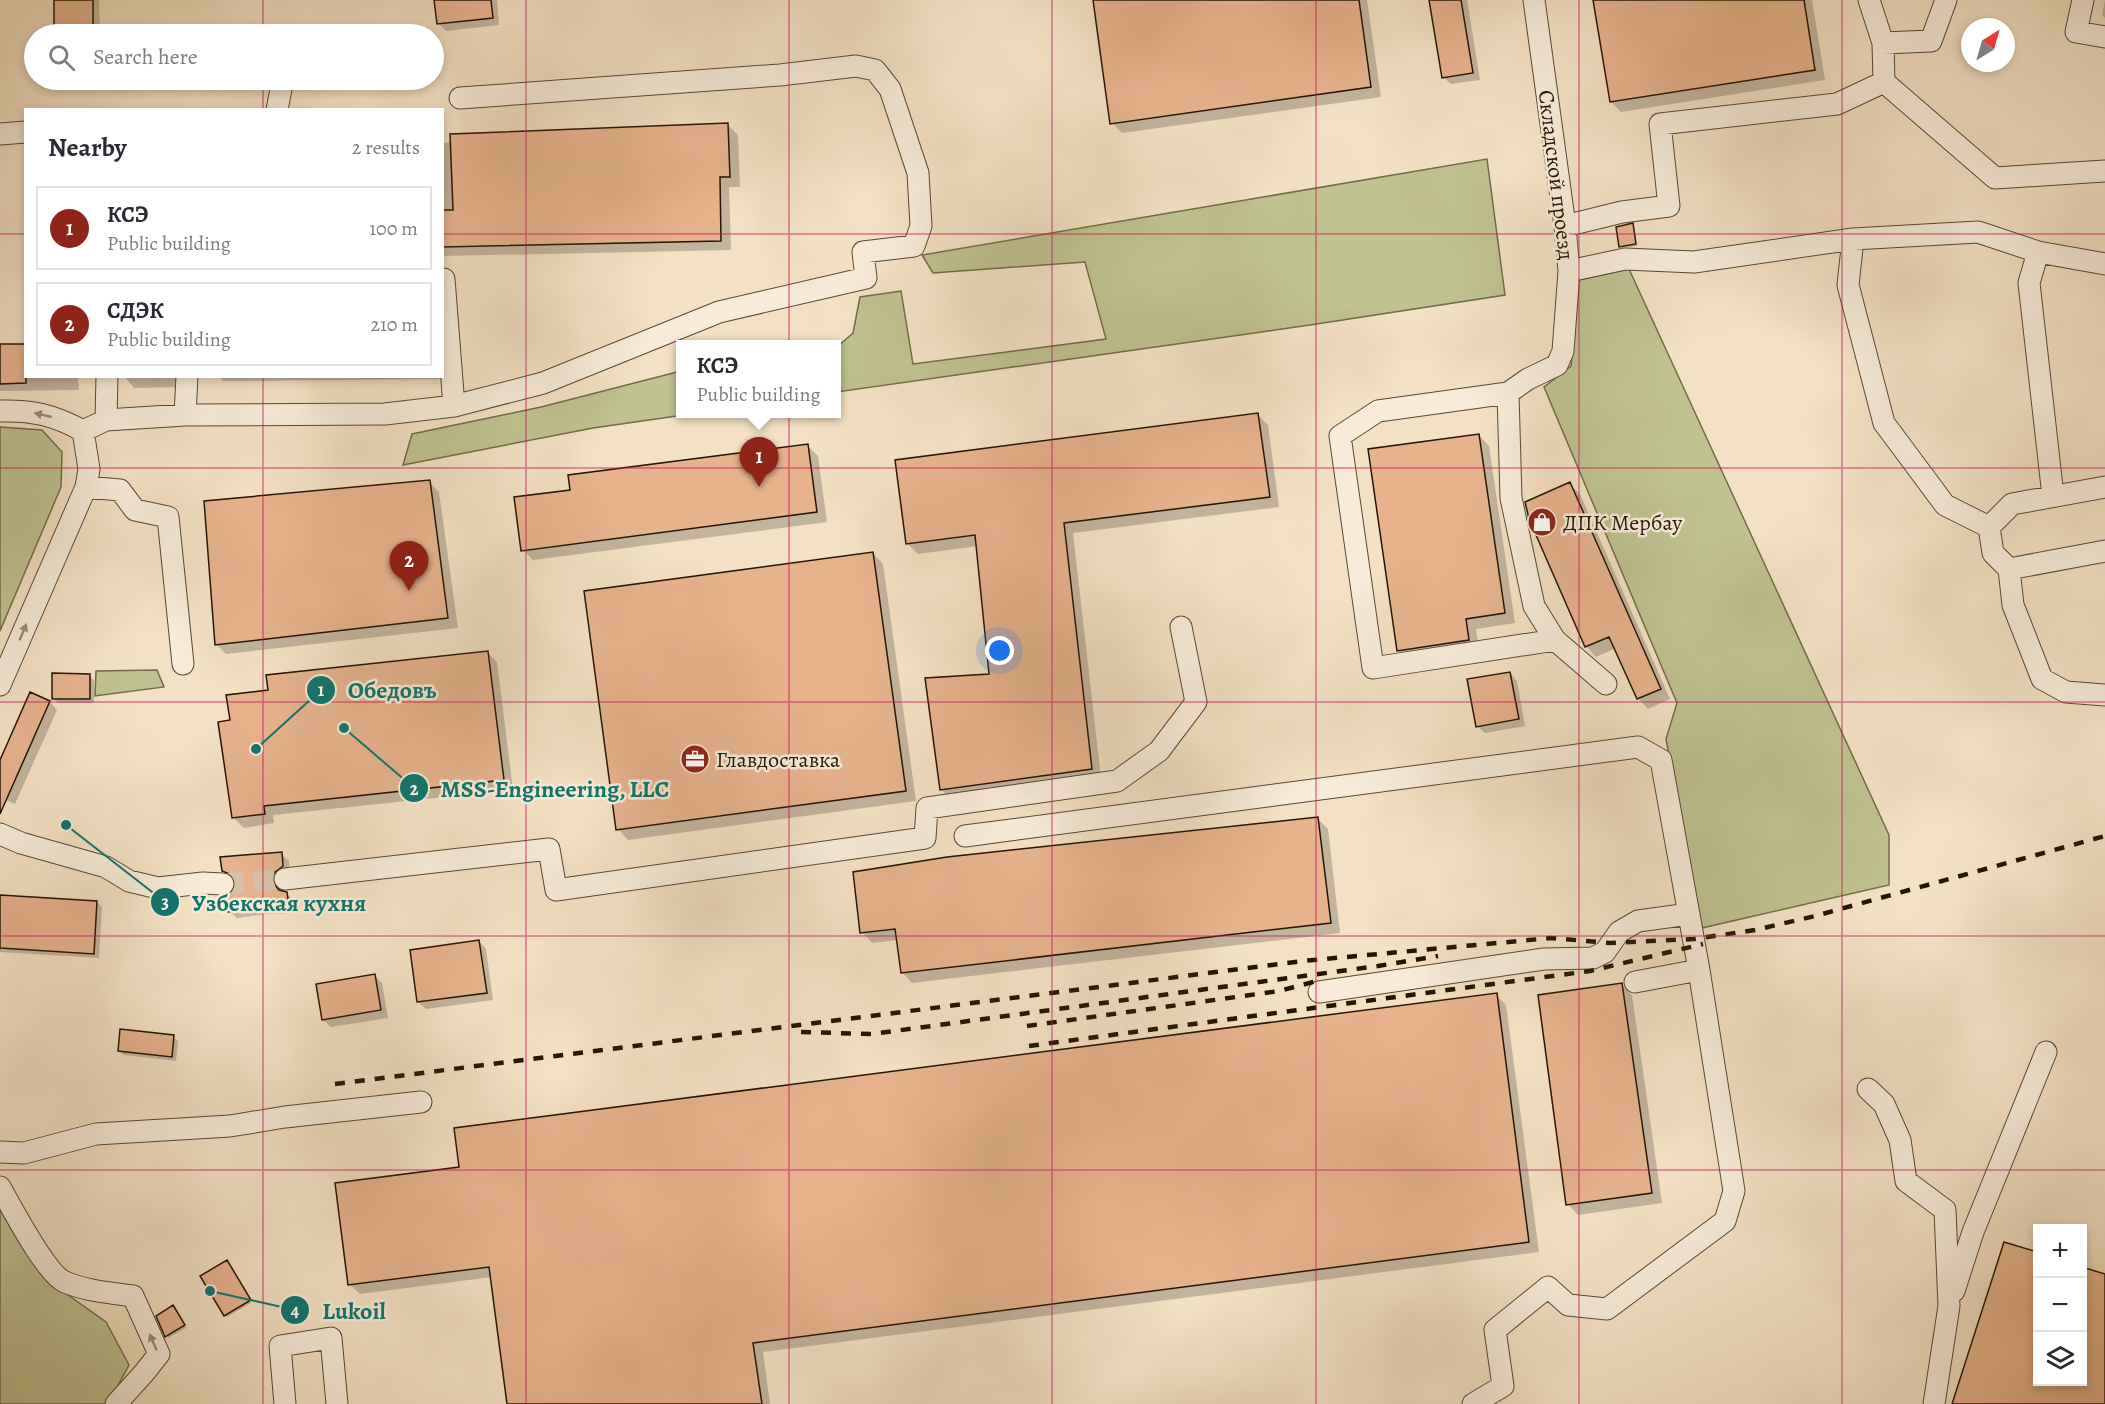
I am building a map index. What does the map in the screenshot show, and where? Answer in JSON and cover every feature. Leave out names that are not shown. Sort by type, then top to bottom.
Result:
[{"type":"street","name":"Складской проезд","points":[[1508,393],[1528,379],[1557,365],[1563,351],[1569,271],[1534,0]]},
{"type":"street","points":[[1869,0],[1883,43],[1884,82],[1995,178],[2105,171]]},
{"type":"street","points":[[1883,43],[1931,41],[1946,0]]},
{"type":"street","points":[[2083,0],[2076,32],[2105,37]]},
{"type":"street","points":[[83,431],[106,420],[185,415],[385,414],[454,406],[543,383],[719,312],[866,278],[863,252],[914,246],[921,226],[918,173],[890,89],[875,70],[856,66],[780,75],[460,98]]},
{"type":"street","points":[[1565,226],[1622,212],[1669,206],[1660,124],[1837,104],[1884,82]]},
{"type":"street","points":[[0,134],[24,132]]},
{"type":"street","points":[[1569,271],[1625,260],[1694,262],[1852,239],[1978,232],[2038,252],[2105,264]]},
{"type":"street","points":[[1852,239],[1848,285],[1884,423],[1945,505],[1989,527]]},
{"type":"street","points":[[2038,252],[2029,284],[2053,496]]},
{"type":"street","points":[[444,279],[454,406]]},
{"type":"street","points":[[106,420],[107,378]]},
{"type":"street","points":[[185,415],[187,378]]},
{"type":"street","points":[[1555,640],[1373,668],[1340,436],[1378,411],[1508,393],[1511,498],[1534,606],[1555,640],[1606,684]]},
{"type":"street","points":[[0,411],[25,411],[62,419],[83,431]]},
{"type":"street","points":[[0,685],[86,487],[89,469],[83,431]]},
{"type":"street","points":[[86,487],[120,490],[135,510],[168,517],[183,664]]},
{"type":"street","points":[[1989,527],[2012,504],[2105,487]]},
{"type":"street","points":[[1989,527],[1993,553],[2009,569],[2013,605],[2042,679],[2066,692],[2105,695]]},
{"type":"street","points":[[2009,569],[2105,551]]},
{"type":"street","points":[[285,879],[549,849],[556,890],[925,838],[927,808],[1118,781],[1159,751],[1196,702],[1181,627]]},
{"type":"street","points":[[965,836],[1638,747],[1661,760],[1699,970],[1734,1191],[1725,1221],[1607,1308],[1568,1305],[1548,1287],[1495,1330],[1503,1386],[1473,1404]]},
{"type":"street","points":[[0,834],[21,843],[106,867],[129,881],[158,888],[224,884]]},
{"type":"street","points":[[1319,992],[1544,959],[1593,958],[1605,952],[1619,932],[1638,921],[1689,914]]},
{"type":"street","points":[[1635,982],[1699,970]]},
{"type":"street","points":[[1934,1404],[1949,1306],[1973,1232],[2046,1052]]},
{"type":"street","points":[[1868,1089],[1884,1104],[1900,1140],[1906,1182],[1945,1210],[1949,1306]]},
{"type":"street","points":[[0,1152],[24,1153],[96,1134],[230,1126],[285,1117],[421,1102]]},
{"type":"street","points":[[0,1187],[40,1256],[63,1281],[94,1290],[133,1296],[159,1354],[116,1404]]},
{"type":"street","points":[[285,1404],[280,1346],[331,1338],[337,1404]]},
{"type":"green space","points":[[1487,159],[1505,295],[841,391],[841,344],[853,333],[860,297],[901,291],[913,364],[1106,339],[1085,262],[933,273],[922,255]]},
{"type":"green space","points":[[1629,269],[1889,835],[1889,885],[1702,928],[1666,739],[1677,703],[1544,387],[1571,366],[1579,280]]},
{"type":"green space","points":[[676,372],[676,416],[593,428],[403,465],[412,434],[541,407]]},
{"type":"green space","points":[[0,427],[42,430],[62,452],[61,487],[0,631]]},
{"type":"green space","points":[[157,670],[164,687],[95,696],[96,671]]},
{"type":"green space","points":[[0,1205],[47,1280],[106,1322],[129,1365],[109,1402],[104,1404],[0,1404]]},
{"type":"building","points":[[54,0],[93,0],[93,24],[54,24]]},
{"type":"building","points":[[434,0],[491,0],[493,18],[437,24]]},
{"type":"building","points":[[1093,0],[1359,0],[1371,87],[1110,124]]},
{"type":"building","points":[[1429,0],[1461,0],[1473,73],[1442,78]]},
{"type":"building","points":[[1593,0],[1804,0],[1815,70],[1610,102]]},
{"type":"building","points":[[728,123],[730,177],[720,177],[721,241],[444,247],[444,210],[453,210],[450,134]]},
{"type":"building","points":[[1633,223],[1636,244],[1619,247],[1616,227]]},
{"type":"building","points":[[0,344],[24,344],[26,383],[0,384]]},
{"type":"building","points":[[1258,413],[1270,497],[1064,523],[1092,769],[940,790],[925,678],[989,674],[975,535],[906,544],[895,460]]},
{"type":"building","points":[[1479,434],[1505,613],[1466,619],[1469,640],[1397,651],[1368,449]]},
{"type":"building","points":[[808,444],[817,512],[521,551],[514,497],[570,490],[568,475]]},
{"type":"building","points":[[430,480],[448,618],[215,645],[204,501]]},
{"type":"building","points":[[1570,482],[1661,689],[1637,699],[1609,637],[1585,647],[1529,519],[1525,502]]},
{"type":"building","points":[[873,552],[906,791],[616,830],[584,591]]},
{"type":"building","points":[[488,651],[504,780],[264,806],[265,814],[232,818],[218,722],[230,720],[226,695],[268,690],[266,675]]},
{"type":"building","points":[[1510,672],[1519,719],[1476,727],[1467,679]]},
{"type":"building","points":[[52,673],[90,674],[90,699],[52,699]]},
{"type":"building","points":[[30,692],[50,701],[0,814],[0,760]]},
{"type":"building","points":[[1318,817],[1331,923],[901,973],[895,929],[860,933],[853,872],[947,857]]},
{"type":"building","points":[[282,852],[283,866],[274,873],[272,881],[279,890],[287,892],[289,906],[259,907],[228,912],[225,896],[233,891],[236,884],[230,874],[222,871],[220,857]]},
{"type":"building","points":[[0,895],[97,901],[94,954],[0,948]]},
{"type":"building","points":[[479,940],[487,993],[417,1002],[410,950]]},
{"type":"building","points":[[375,974],[381,1010],[322,1020],[316,984]]},
{"type":"building","points":[[1622,983],[1652,1193],[1566,1205],[1538,995]]},
{"type":"building","points":[[1497,993],[1529,1242],[753,1343],[762,1404],[507,1404],[489,1267],[348,1285],[335,1183],[459,1167],[454,1128]]},
{"type":"building","points":[[120,1029],[174,1035],[172,1057],[118,1051]]},
{"type":"building","points":[[2004,1242],[2033,1251],[2033,1386],[2087,1386],[2087,1269],[2105,1274],[2105,1404],[1952,1404]]},
{"type":"building","points":[[227,1260],[251,1300],[224,1316],[200,1276]]},
{"type":"building","points":[[173,1305],[185,1325],[165,1337],[156,1316]]},
{"type":"tunnel","points":[[223,884],[285,879]]},
{"type":"railway","points":[[335,1084],[1303,961],[1551,938],[1610,943],[1694,939],[1755,930],[1815,916],[2105,836]]},
{"type":"railway","points":[[1029,1046],[1590,971],[1703,944]]},
{"type":"railway","points":[[801,1032],[872,1034],[1438,956]]},
{"type":"railway","points":[[1027,1026],[1279,991],[1317,981]]},
{"type":"place","name":"КСЭ","points":[[759,487]]},
{"type":"place","name":"ДПК Мербау","points":[[1542,522]]},
{"type":"place","name":"СДЭК","points":[[409,591]]},
{"type":"place","name":"MSS-Engineering, LLC","points":[[344,728]]},
{"type":"place","name":"Обедовъ","points":[[256,749]]},
{"type":"place","name":"Главдоставка","points":[[695,759]]},
{"type":"place","name":"Узбекская кухня","points":[[66,825]]},
{"type":"place","name":"Lukoil","points":[[210,1291]]}]
